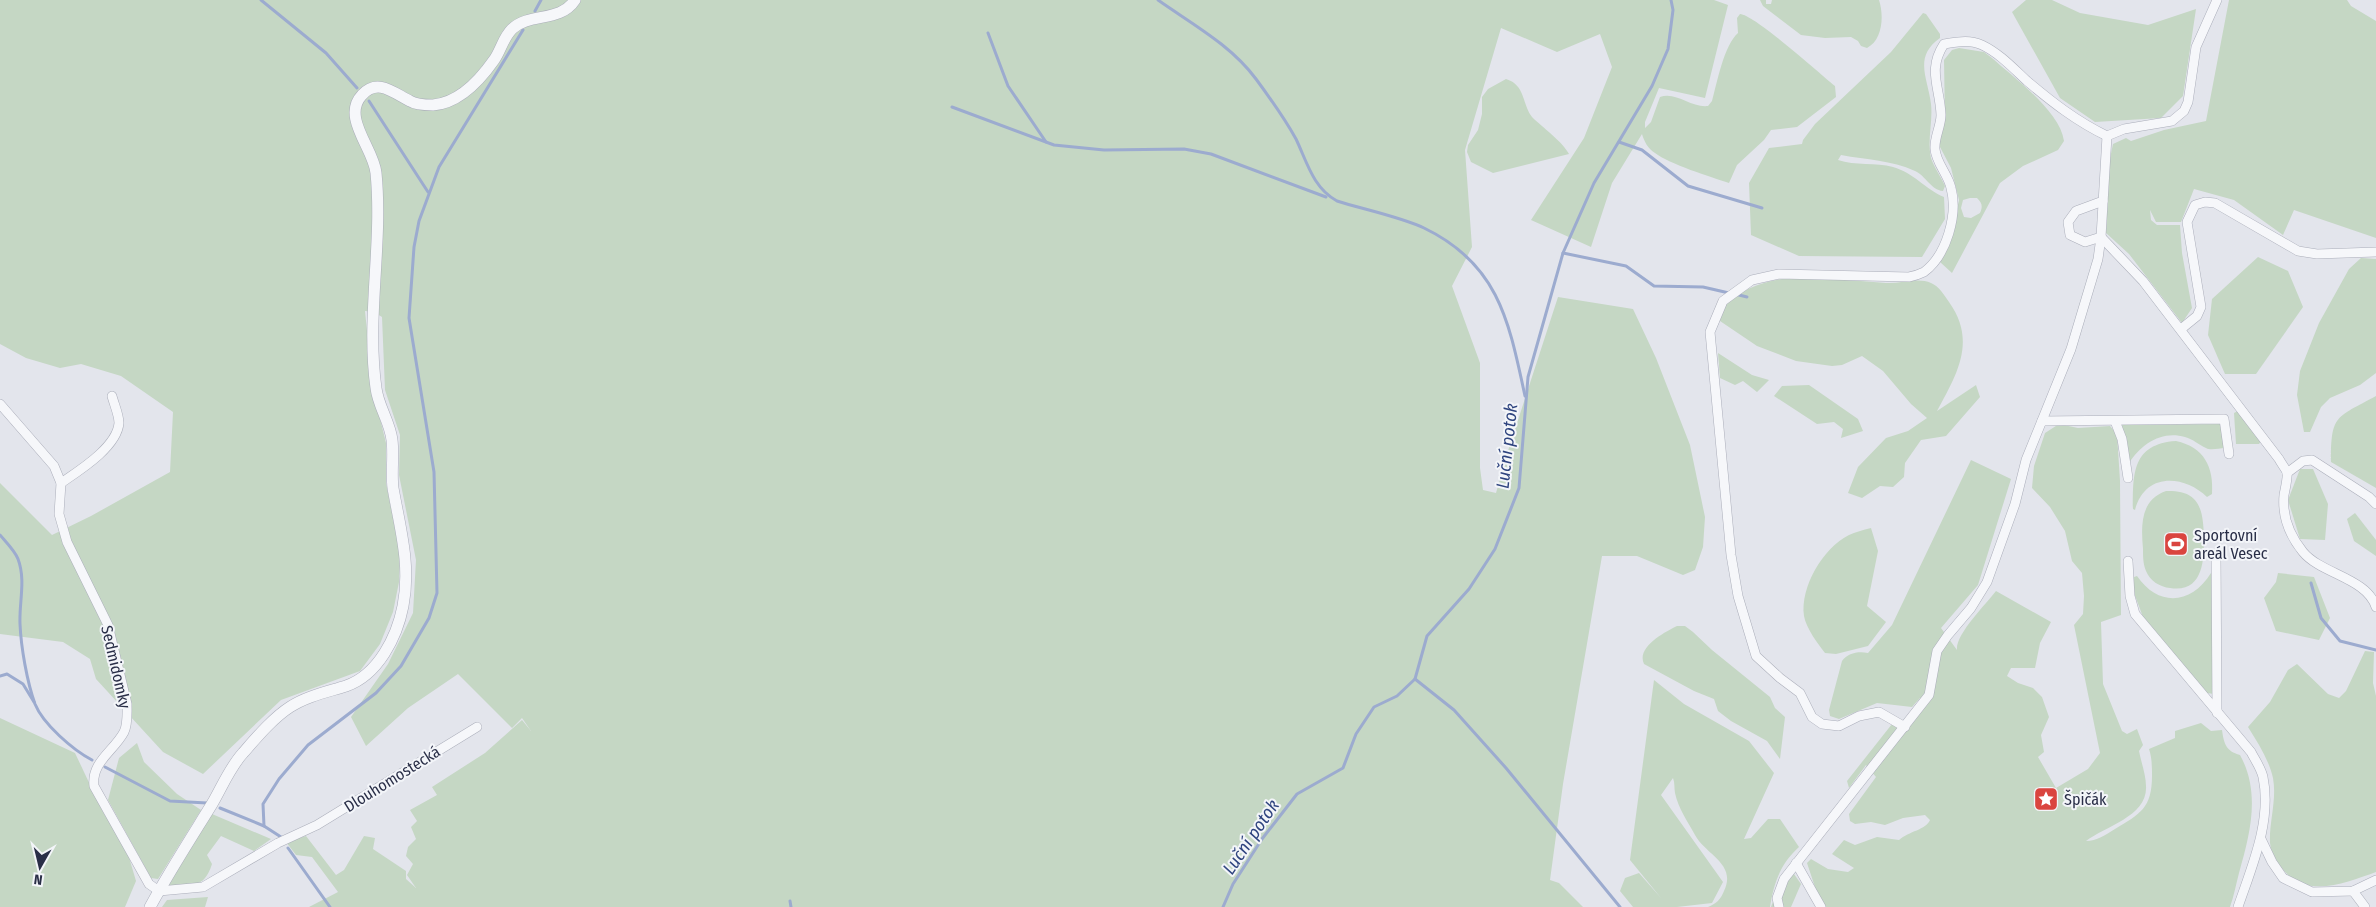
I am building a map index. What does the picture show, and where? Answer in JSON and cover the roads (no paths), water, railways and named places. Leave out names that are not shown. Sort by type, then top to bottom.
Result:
[{"type":"street","points":[[150,907],[241,755],[290,707],[318,694],[350,685],[375,667],[384,653],[400,619],[406,584],[406,555],[391,471],[392,439],[376,391],[373,334],[378,211],[376,169],[371,152],[358,130],[355,113],[361,95],[375,87],[389,88],[413,104],[434,105],[457,97],[476,82],[495,58],[503,39],[514,27],[523,22],[557,15],[568,9],[575,0]]},
{"type":"street","points":[[1905,727],[1879,712],[1859,716],[1839,726],[1822,724],[1812,717],[1800,693],[1756,656],[1738,596],[1731,555],[1710,332],[1723,301],[1752,280],[1779,274],[1909,277],[1923,272],[1936,258],[1944,243],[1953,214],[1951,187],[1935,148],[1941,116],[1934,70],[1936,56],[1944,44],[1963,41],[1980,44],[1996,53],[2056,106],[2084,125],[2107,136],[2124,129],[2172,121],[2184,111],[2188,102],[2196,48],[2217,0]]},
{"type":"street","points":[[1778,907],[1777,898],[1784,878],[1929,695],[1938,652],[1948,635],[1971,608],[1987,582],[2015,504],[2026,460],[2076,332],[2098,259],[2107,136]]},
{"type":"street","points":[[2101,237],[2085,242],[2070,235],[2068,222],[2076,211],[2103,201]]},
{"type":"street","points":[[2181,329],[2197,316],[2201,307],[2187,222],[2195,205],[2205,202],[2215,203],[2298,251],[2317,254],[2376,252]]},
{"type":"street","points":[[2101,237],[2143,281],[2181,329],[2287,472],[2284,500],[2285,520],[2293,538],[2304,554],[2320,566],[2348,579],[2374,600],[2376,607]]},
{"type":"street","points":[[0,404],[54,466],[61,483],[105,450],[114,435],[119,422],[112,396]]},
{"type":"street","points":[[2042,421],[2224,419],[2229,454]]},
{"type":"street","points":[[2115,421],[2122,439],[2128,478]]},
{"type":"street","points":[[2287,472],[2303,461],[2312,460],[2369,497],[2376,504]]},
{"type":"street","name":"Sedmidomky","points":[[61,483],[59,514],[67,542],[108,625],[127,704],[124,731],[95,769],[94,786],[149,884],[159,891]]},
{"type":"street","points":[[2216,556],[2217,713]]},
{"type":"street","points":[[2128,561],[2130,596],[2136,614],[2251,752],[2262,775],[2265,799],[2261,839],[2238,907]]},
{"type":"street","name":"Dlouhomostecká","points":[[159,891],[203,887],[306,829],[317,825],[477,727]]},
{"type":"street","points":[[2261,839],[2272,862],[2283,878],[2312,892],[2353,891],[2376,880]]},
{"type":"street","points":[[1796,863],[1821,907]]},
{"type":"street","points":[[2353,891],[2365,907]]},
{"type":"waterway","points":[[261,0],[326,53],[357,88]]},
{"type":"waterway","points":[[535,11],[541,0]]},
{"type":"waterway","points":[[1158,0],[1223,45],[1246,67],[1282,116],[1296,139],[1316,182],[1329,196],[1337,201],[1424,228],[1449,243],[1469,259],[1485,277],[1497,298],[1506,320],[1525,396]]},
{"type":"waterway","name":"Luční potok","points":[[1223,907],[1233,884],[1262,839],[1297,794],[1343,768],[1356,734],[1374,707],[1397,696],[1415,679],[1427,636],[1469,589],[1495,549],[1519,488],[1528,377],[1563,253],[1594,183],[1652,86],[1668,49],[1673,10],[1671,0]]},
{"type":"waterway","points":[[264,826],[263,804],[279,779],[308,745],[376,693],[401,666],[429,618],[437,593],[434,472],[409,318],[414,247],[419,221],[439,167],[523,30]]},
{"type":"waterway","points":[[988,33],[1008,86],[1046,142]]},
{"type":"waterway","points":[[369,101],[428,192]]},
{"type":"waterway","points":[[952,107],[1054,145],[1104,150],[1184,149],[1211,154],[1326,197]]},
{"type":"waterway","points":[[1619,142],[1642,150],[1688,186],[1762,208]]},
{"type":"waterway","points":[[1563,253],[1626,266],[1654,286],[1703,287],[1729,293]]},
{"type":"waterway","points":[[1735,294],[1747,297]]},
{"type":"waterway","points":[[0,535],[15,553],[22,575],[20,624],[27,675],[35,704],[39,712],[59,736],[92,760]]},
{"type":"waterway","points":[[2311,583],[2321,618],[2340,641],[2376,650]]},
{"type":"waterway","points":[[0,676],[7,674],[23,684],[34,702]]},
{"type":"waterway","points":[[1415,679],[1454,710],[1506,768],[1620,907]]},
{"type":"waterway","points":[[105,767],[170,801],[207,803]]},
{"type":"waterway","points":[[220,808],[264,826],[281,837]]},
{"type":"waterway","points":[[288,848],[330,907]]},
{"type":"waterway","points":[[790,901],[791,907]]},
{"type":"place","name":"Sportovní areál Vesec","points":[[2176,544]]},
{"type":"place","name":"Špičák","points":[[2046,799]]}]
